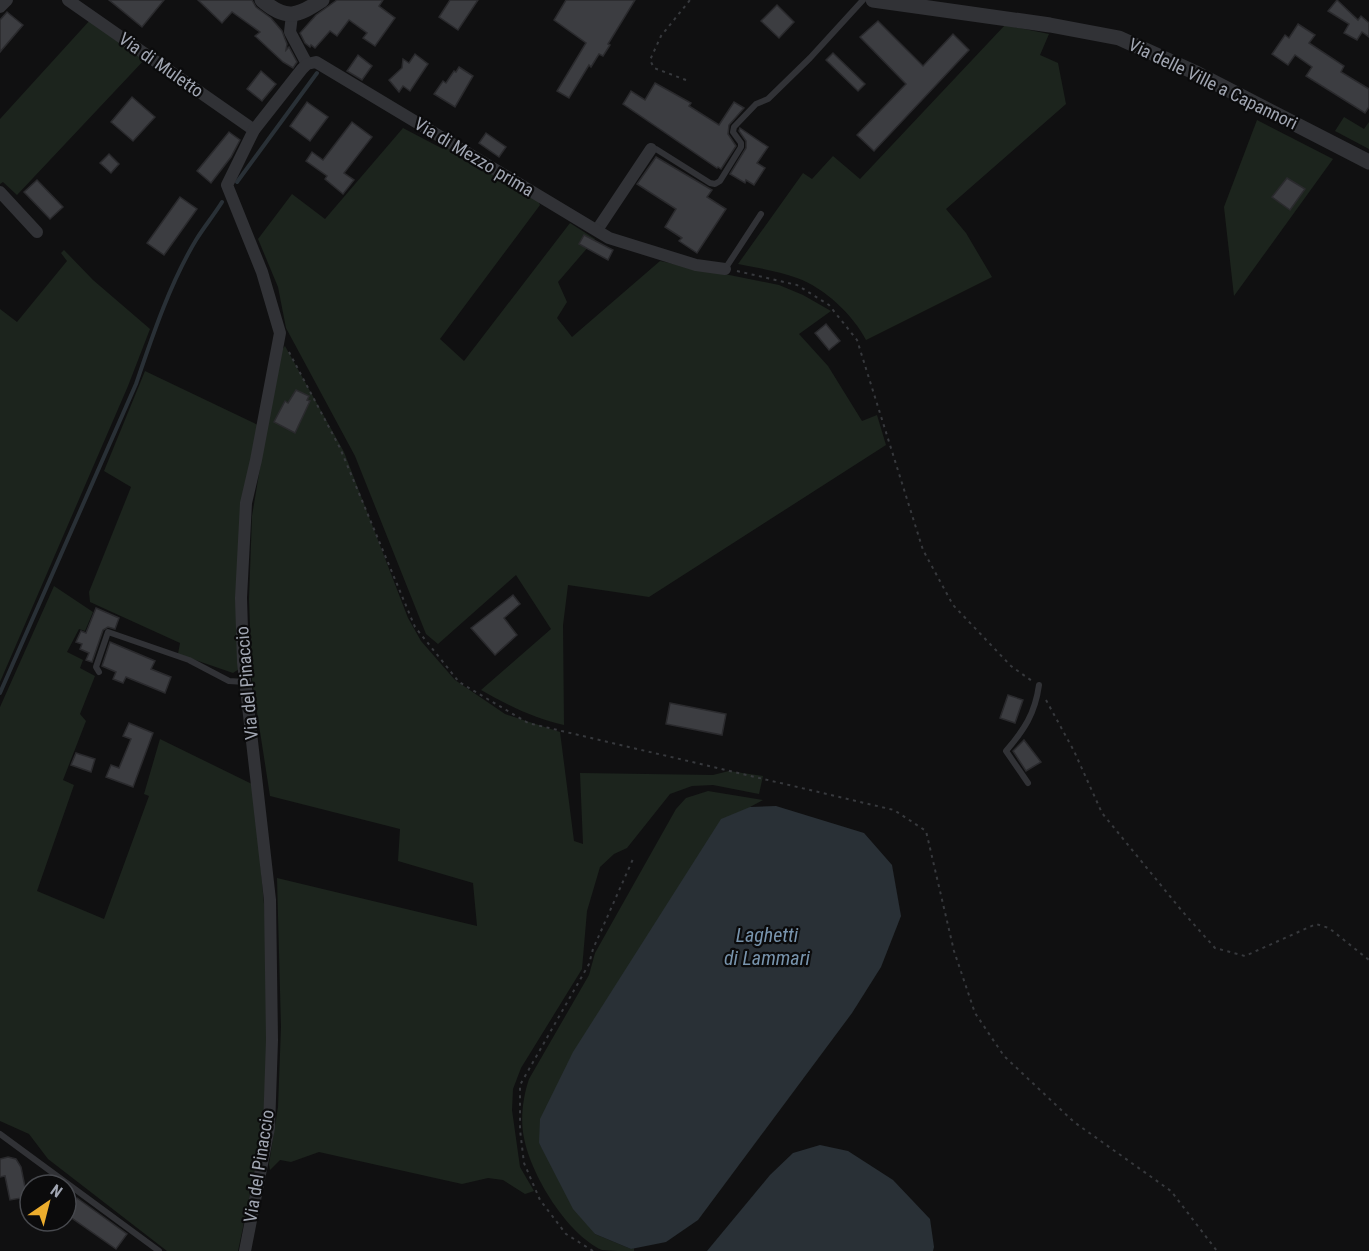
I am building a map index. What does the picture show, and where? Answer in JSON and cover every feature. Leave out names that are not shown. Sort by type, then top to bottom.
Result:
[{"type":"street","points":[[0,7],[7,0]]},
{"type":"street","name":"Via di Muletto","points":[[68,0],[254,130]]},
{"type":"street","points":[[292,15],[322,0]]},
{"type":"street","name":"Via delle Ville a Capannori","points":[[873,0],[1050,25],[1119,38],[1194,72],[1369,162]]},
{"type":"street","points":[[272,3],[292,15]]},
{"type":"street","points":[[254,130],[307,64],[290,32],[292,15]]},
{"type":"street","name":"Via di Mezzo prima","points":[[307,64],[316,62],[609,238],[696,265],[725,269]]},
{"type":"street","name":"Via del Pinaccio","points":[[245,1251],[269,1128],[272,1040],[270,900],[245,682],[241,598],[246,503],[280,333],[262,272],[227,185],[254,130]]},
{"type":"street","points":[[597,230],[651,149]]},
{"type":"street","points":[[0,192],[37,232]]},
{"type":"lane","points":[[651,149],[656,149],[715,184],[741,147],[741,143],[733,132],[734,127],[756,104],[768,99],[810,58],[863,0]]},
{"type":"lane","points":[[725,269],[761,214]]},
{"type":"lane","points":[[99,672],[96,667],[108,632],[189,660],[229,681],[245,682]]},
{"type":"lane","points":[[1028,783],[1006,751],[1023,731],[1036,703],[1039,686]]},
{"type":"lane","points":[[0,1134],[159,1251]]},
{"type":"path","points":[[686,80],[654,68],[650,60],[662,36],[690,0]]},
{"type":"path","points":[[725,269],[797,285],[829,305],[857,340],[924,550],[953,605],[1011,666],[1039,686],[1074,751],[1102,813],[1215,948],[1245,956],[1316,924],[1329,928],[1369,960]]},
{"type":"path","points":[[280,333],[340,448],[415,627],[459,682],[528,723],[894,810],[927,831],[954,951],[975,1013],[1004,1056],[1074,1122],[1171,1191],[1217,1251]]},
{"type":"path","points":[[592,1251],[566,1233],[540,1200],[536,1191],[524,1163],[520,1130],[520,1085],[589,964],[593,949],[633,859]]},
{"type":"shaded area","points":[[91,19],[146,58],[17,195],[3,182],[0,184],[0,119]]},
{"type":"shaded area","points":[[1005,25],[1049,34],[1040,55],[1058,63],[1066,104],[946,209],[966,233],[992,277],[866,340],[846,312],[818,288],[790,276],[738,264],[803,173],[812,179],[833,156],[860,179]]},
{"type":"shaded area","points":[[1344,117],[1364,129],[1369,122],[1369,149],[1335,131]]},
{"type":"shaded area","points":[[1257,120],[1333,159],[1234,296],[1224,207]]},
{"type":"shaded area","points":[[403,128],[443,149],[447,144],[537,199],[540,205],[440,339],[464,361],[570,223],[595,239],[558,282],[567,302],[557,318],[572,337],[660,261],[779,285],[831,311],[799,334],[828,366],[862,421],[877,415],[886,445],[649,597],[568,585],[563,625],[564,725],[521,711],[481,690],[551,629],[516,575],[438,644],[426,634],[355,456],[286,328],[278,287],[258,239],[292,194],[325,219]]},
{"type":"shaded area","points":[[64,250],[93,280],[150,329],[128,386],[0,682],[0,309],[17,322],[67,261],[61,253]]},
{"type":"shaded area","points":[[285,346],[344,452],[408,618],[421,641],[455,680],[505,714],[560,732],[574,841],[583,844],[580,773],[713,775],[729,771],[763,776],[759,794],[713,785],[692,786],[670,794],[627,848],[614,854],[600,867],[587,911],[582,969],[521,1068],[513,1089],[512,1110],[520,1167],[534,1191],[525,1194],[503,1180],[488,1178],[462,1184],[319,1152],[291,1162],[280,1160],[270,1170],[278,1107],[281,1027],[277,878],[477,926],[473,883],[398,861],[400,829],[270,796],[252,680],[249,599],[252,516],[279,353]]},
{"type":"shaded area","points":[[145,371],[260,426],[248,476],[239,669],[233,673],[178,654],[180,643],[90,602],[89,592],[131,487],[104,471]]},
{"type":"shaded area","points":[[54,586],[93,612],[85,631],[79,629],[67,652],[83,660],[80,668],[95,676],[80,714],[86,721],[63,780],[74,785],[37,891],[104,919],[149,796],[144,794],[160,739],[256,786],[257,826],[266,926],[266,1118],[238,1251],[167,1251],[78,1182],[78,1173],[66,1173],[48,1159],[29,1134],[0,1121],[0,707]]},
{"type":"shaded area","points":[[708,791],[763,800],[750,807],[539,1143],[595,1234],[631,1249],[634,1248],[634,1251],[602,1250],[576,1231],[564,1217],[552,1202],[534,1169],[523,1131],[525,1093],[529,1079],[589,975],[595,953],[676,809],[686,798]]},
{"type":"water","name":"Laghetti di Lammari","points":[[776,806],[864,833],[892,865],[901,916],[881,967],[852,1013],[698,1220],[666,1242],[631,1249],[595,1234],[573,1209],[539,1143],[540,1119],[573,1052],[721,819],[750,807]]},
{"type":"water","points":[[820,1145],[848,1151],[893,1180],[930,1219],[933,1251],[707,1251],[770,1175],[793,1153]]},
{"type":"building","points":[[109,0],[164,0],[142,27]]},
{"type":"building","points":[[198,0],[252,0],[256,7],[271,18],[282,31],[287,44],[286,50],[289,47],[297,62],[293,68],[283,62],[255,36],[260,32],[232,12],[222,23]]},
{"type":"building","points":[[337,0],[383,0],[379,6],[395,18],[375,46],[363,38],[367,33],[349,20],[337,36],[330,31],[315,48],[311,45],[310,47],[300,33],[316,15]]},
{"type":"building","points":[[450,0],[478,0],[458,30],[439,17]]},
{"type":"building","points":[[566,0],[635,0],[603,56],[599,54],[591,67],[589,65],[569,98],[557,91],[586,43],[554,20]]},
{"type":"building","points":[[1337,0],[1358,20],[1361,16],[1369,23],[1369,37],[1362,32],[1357,40],[1344,33],[1349,24],[1328,11]]},
{"type":"building","points":[[777,5],[794,22],[779,38],[761,21]]},
{"type":"building","points":[[7,12],[23,25],[0,52],[0,20]]},
{"type":"building","points":[[878,21],[923,66],[953,34],[969,50],[874,151],[857,135],[906,84],[860,37]]},
{"type":"building","points":[[1298,24],[1315,35],[1309,43],[1344,66],[1341,72],[1369,89],[1369,107],[1365,113],[1306,76],[1312,67],[1295,55],[1288,65],[1272,54],[1285,35],[1289,38]]},
{"type":"building","points":[[833,53],[865,84],[858,91],[826,60]]},
{"type":"building","points":[[415,54],[428,64],[410,91],[403,86],[399,92],[389,80],[402,68],[403,59],[409,63]]},
{"type":"building","points":[[358,55],[372,66],[362,80],[347,71]]},
{"type":"building","points":[[459,67],[473,76],[455,107],[434,94],[443,81],[446,83]]},
{"type":"building","points":[[261,71],[276,84],[262,101],[247,89]]},
{"type":"building","points":[[655,83],[691,103],[689,106],[719,125],[734,102],[744,108],[729,125],[728,134],[736,146],[721,169],[623,104],[631,91],[645,100]]},
{"type":"building","points":[[132,97],[155,117],[133,141],[111,122]]},
{"type":"building","points":[[307,102],[328,117],[310,141],[290,126]]},
{"type":"building","points":[[352,122],[372,137],[344,173],[354,180],[343,194],[325,179],[327,176],[306,161],[312,152],[323,160]]},
{"type":"building","points":[[740,128],[768,147],[757,163],[765,168],[754,185],[746,180],[745,183],[730,174],[746,148],[746,141],[739,131]]},
{"type":"building","points":[[229,132],[240,140],[231,157],[211,183],[197,171]]},
{"type":"building","points":[[486,133],[506,147],[499,157],[479,143]]},
{"type":"building","points":[[109,154],[119,164],[111,173],[100,163]]},
{"type":"building","points":[[656,157],[712,190],[707,197],[726,209],[697,253],[679,241],[682,238],[665,227],[676,209],[637,184]]},
{"type":"building","points":[[1287,178],[1305,189],[1290,210],[1272,197]]},
{"type":"building","points":[[37,180],[63,207],[50,219],[24,192]]},
{"type":"building","points":[[180,197],[197,209],[164,255],[147,243]]},
{"type":"building","points":[[584,235],[613,250],[608,260],[579,244]]},
{"type":"building","points":[[826,324],[840,341],[829,350],[815,333]]},
{"type":"building","points":[[296,390],[309,396],[307,400],[310,401],[295,433],[274,422],[285,401],[288,403]]},
{"type":"building","points":[[513,595],[520,604],[504,618],[517,635],[495,655],[471,628]]},
{"type":"building","points":[[96,608],[119,618],[115,629],[108,627],[103,630],[92,662],[86,660],[89,653],[80,649],[82,644],[76,642],[81,631],[86,633]]},
{"type":"building","points":[[110,642],[155,661],[151,669],[171,677],[165,693],[126,677],[123,683],[113,679],[116,672],[102,666]]},
{"type":"building","points":[[1008,695],[1023,700],[1015,723],[1000,718]]},
{"type":"building","points":[[670,703],[726,714],[722,735],[666,724]]},
{"type":"building","points":[[129,723],[153,733],[133,787],[106,777],[111,765],[119,768],[131,739],[123,736]]},
{"type":"building","points":[[1024,740],[1041,762],[1026,771],[1013,751]]},
{"type":"building","points":[[76,753],[95,759],[91,772],[71,765]]},
{"type":"building","points":[[8,1157],[16,1159],[21,1167],[22,1173],[18,1173],[18,1199],[10,1200],[5,1176],[0,1177],[0,1159]]},
{"type":"building","points":[[78,1199],[127,1234],[116,1249],[78,1222]]},
{"type":"waterway","points":[[237,182],[317,73]]},
{"type":"waterway","points":[[0,693],[136,384],[162,310],[178,274],[196,240],[222,202]]}]
